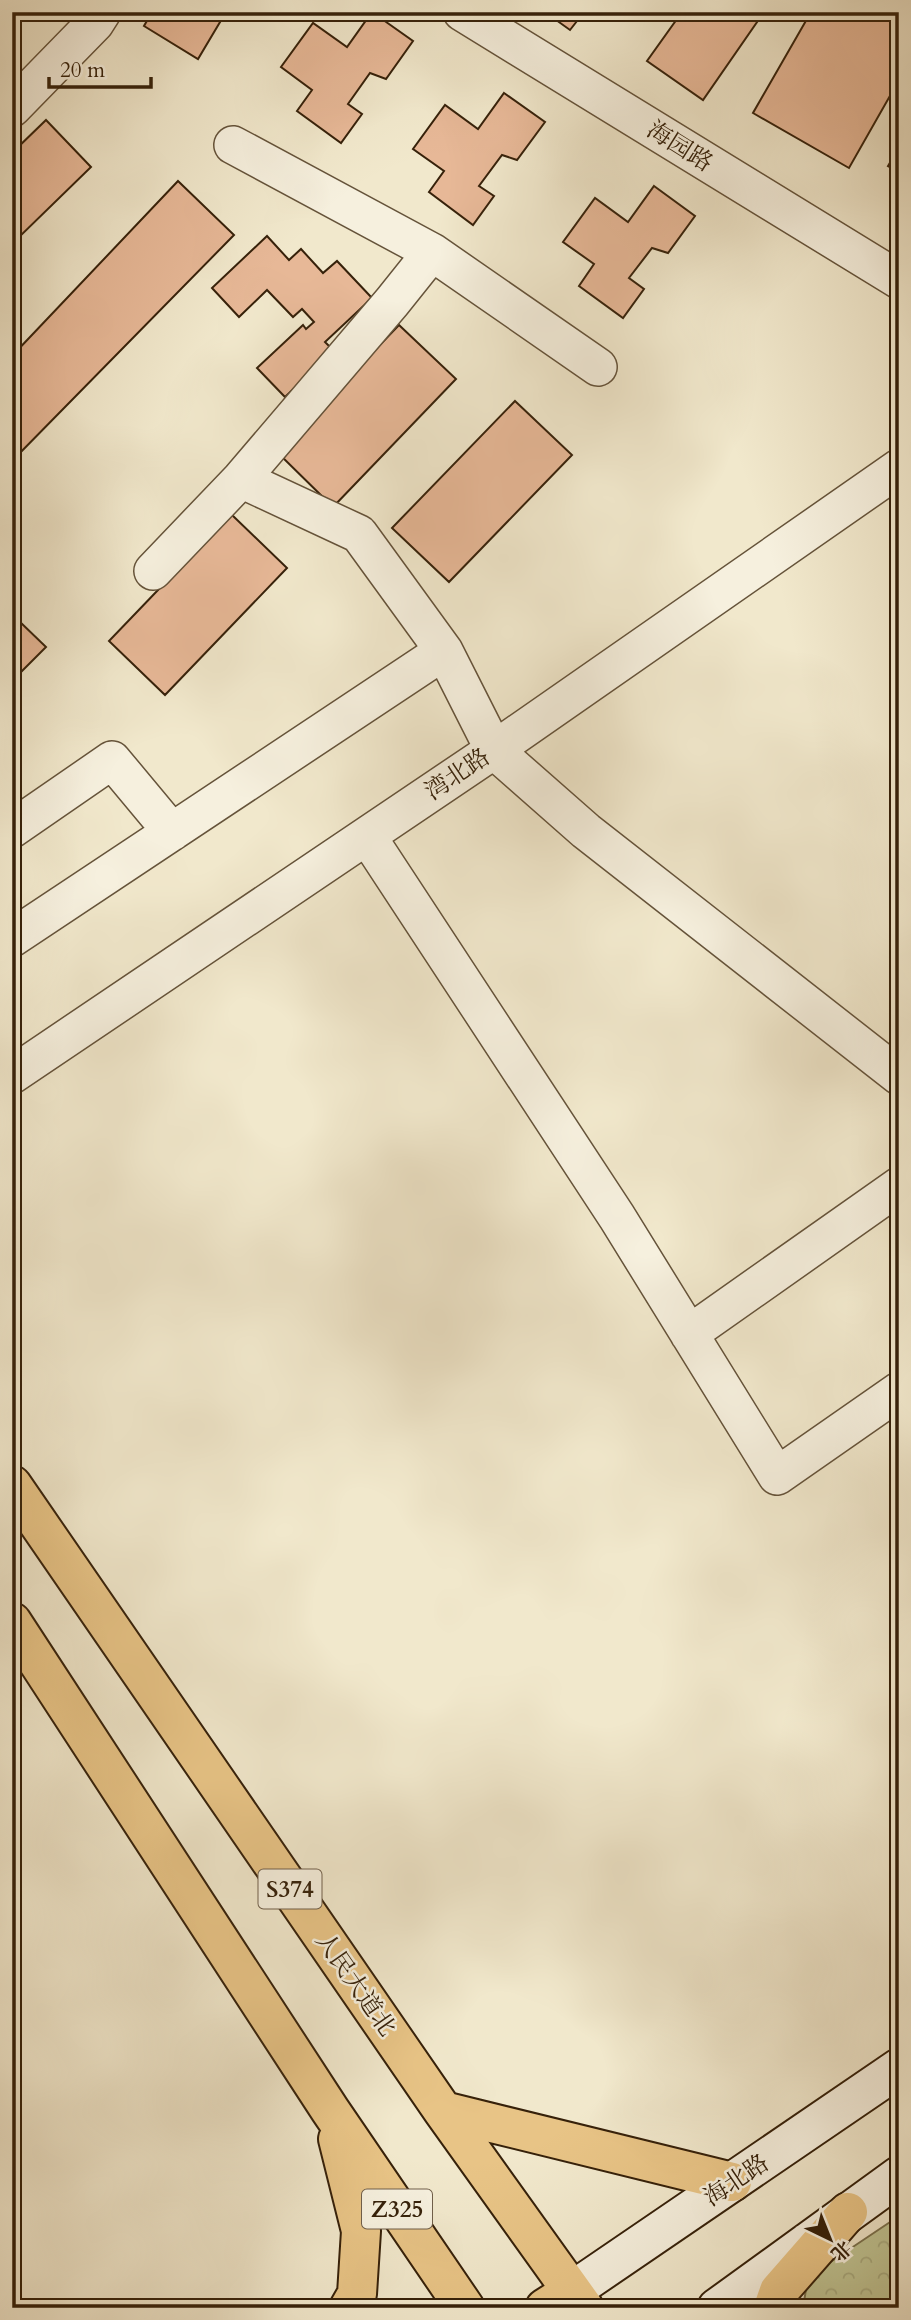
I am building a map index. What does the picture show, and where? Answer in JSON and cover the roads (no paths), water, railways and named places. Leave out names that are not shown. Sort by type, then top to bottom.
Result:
[{"type":"main road","name":"人民大道北","points":[[12,1485],[443,2111],[567,2302]]},
{"type":"main road","points":[[12,1622],[330,2110],[361,2231],[357,2294],[349,2308]]},
{"type":"main road","name":"Z325","points":[[330,2110],[465,2308]]},
{"type":"main road","points":[[443,2111],[732,2182]]},
{"type":"main road","points":[[773,2308],[779,2291],[848,2211]]},
{"type":"street","points":[[12,108],[103,12]]},
{"type":"street","name":"海园路","points":[[462,12],[899,281]]},
{"type":"street","points":[[233,145],[432,252],[598,367]]},
{"type":"street","points":[[153,571],[241,479],[393,302],[432,252]]},
{"type":"street","name":"湾北路","points":[[12,1075],[494,750],[899,468]]},
{"type":"street","points":[[241,479],[359,534],[444,651],[494,750],[586,831],[899,1076]]},
{"type":"street","points":[[12,938],[444,651]]},
{"type":"street","points":[[12,830],[112,760],[172,832]]},
{"type":"street","points":[[367,836],[617,1217],[776,1476],[899,1391]]},
{"type":"street","points":[[689,1334],[899,1186]]},
{"type":"street","name":"海北路","points":[[567,2302],[732,2182],[899,2068]]},
{"type":"street","points":[[717,2308],[899,2176]]}]
